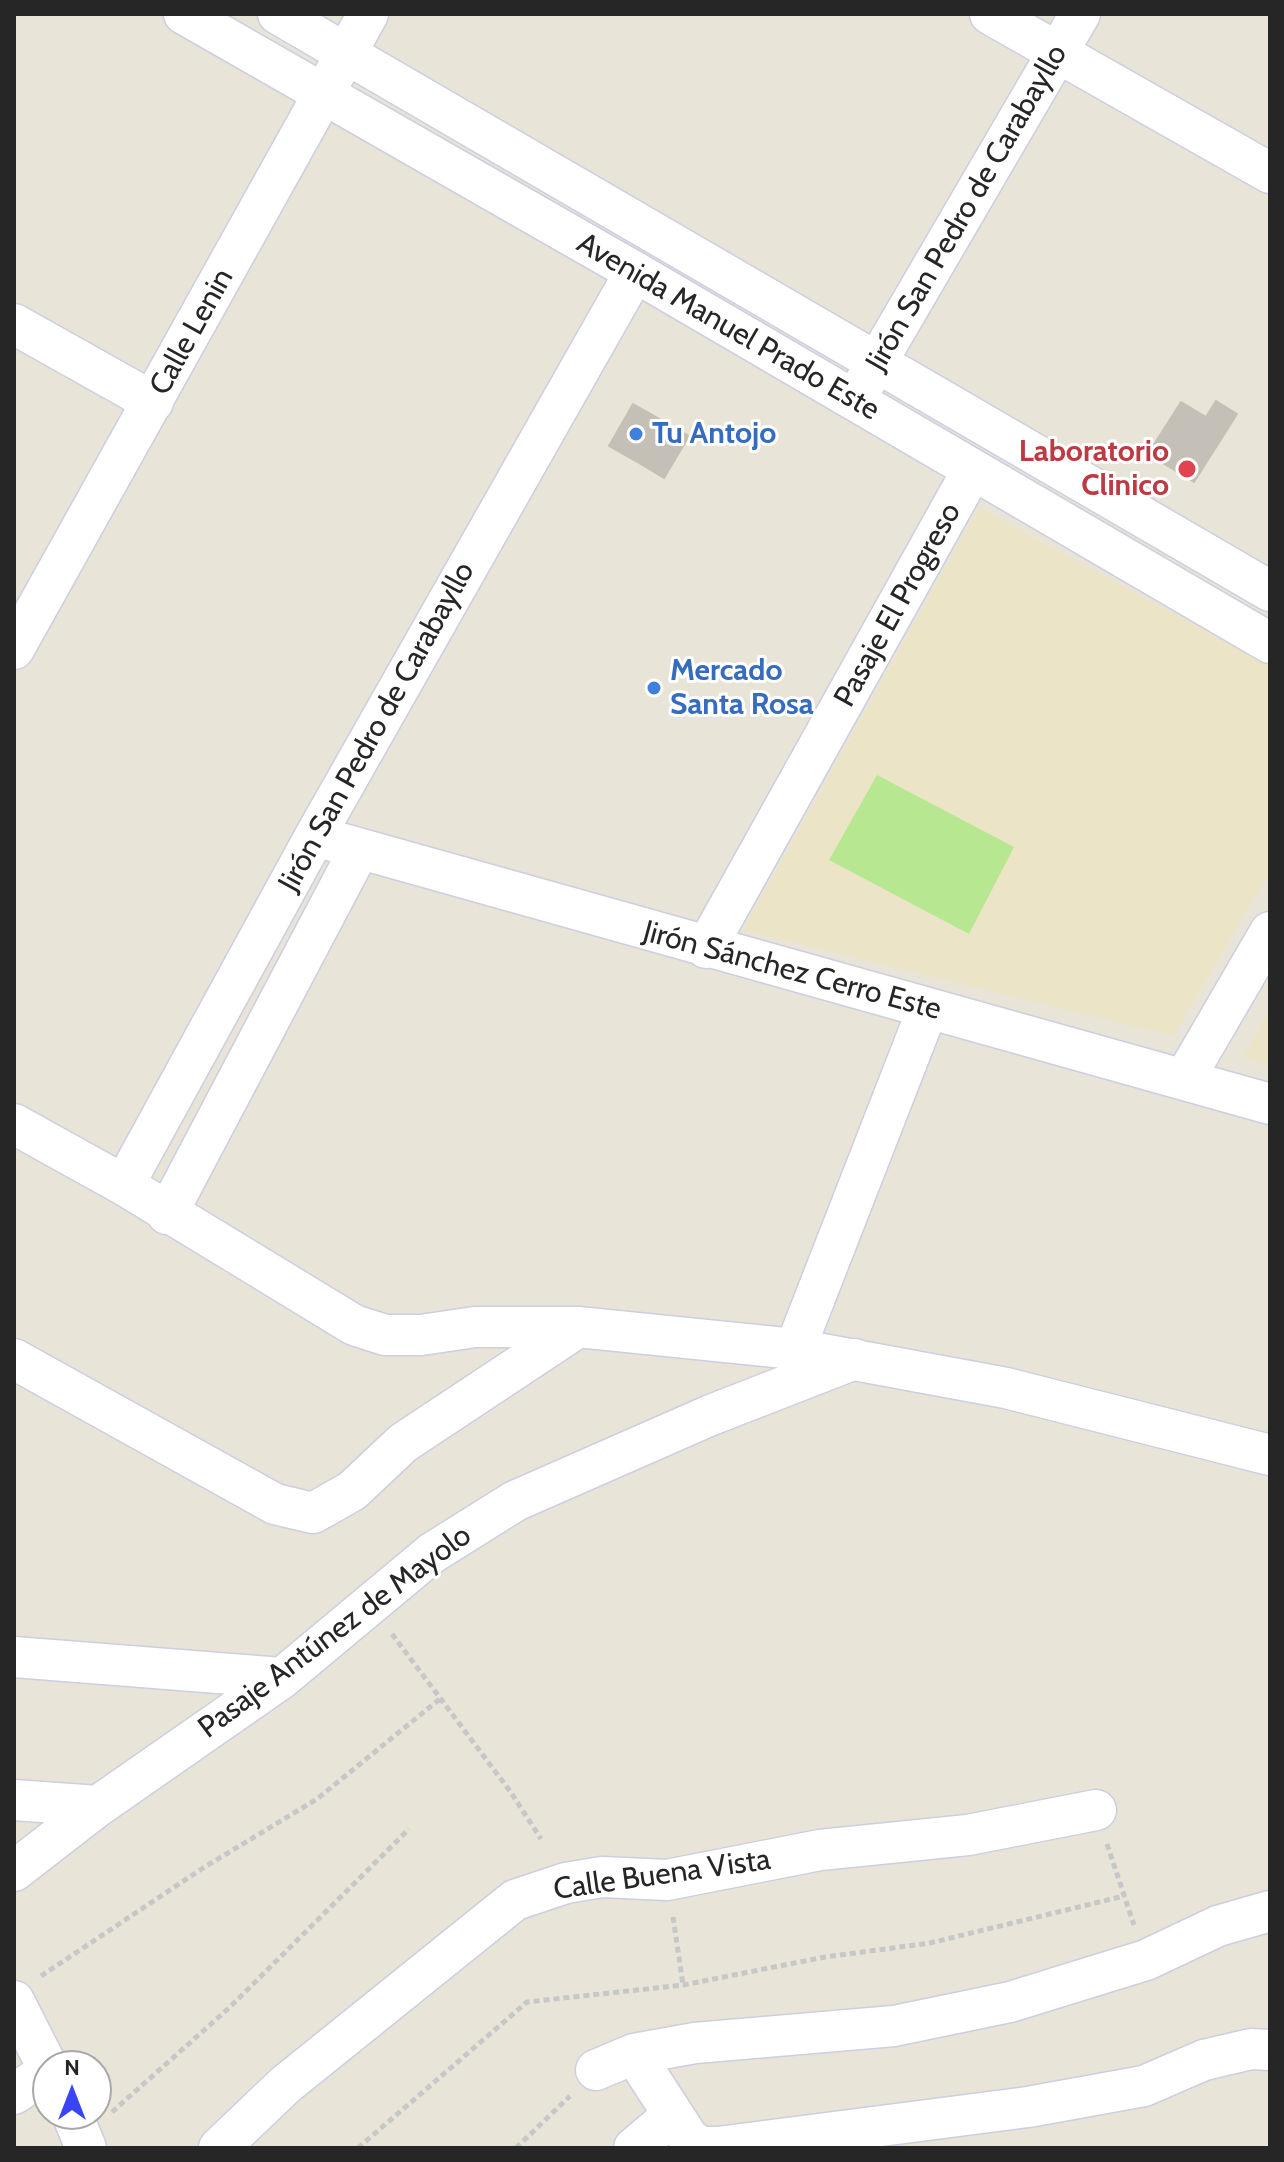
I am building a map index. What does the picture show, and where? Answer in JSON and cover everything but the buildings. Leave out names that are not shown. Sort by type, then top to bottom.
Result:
[{"type":"street","name":"Avenida Manuel Prado Este","points":[[184,14],[635,272],[1270,643]]},
{"type":"street","name":"Avenida Manuel Prado Este","points":[[278,14],[1270,591]]},
{"type":"street","name":"Calle Lenin","points":[[14,649],[368,14]]},
{"type":"street","points":[[990,14],[1270,173]]},
{"type":"street","name":"Jirón San Pedro de Carabayllo","points":[[854,402],[1080,14]]},
{"type":"street","name":"Jirón San Pedro de Carabayllo","points":[[124,1185],[315,836],[635,272]]},
{"type":"street","points":[[14,324],[153,402]]},
{"type":"street","name":"Pasaje El Progreso","points":[[706,948],[972,471]]},
{"type":"street","name":"Jirón Sánchez Cerro Este","points":[[315,836],[1270,1104]]},
{"type":"street","name":"Jirón San Pedro de Carabayllo","points":[[167,1214],[359,850]]},
{"type":"street","points":[[1185,1078],[1270,932]]},
{"type":"street","points":[[795,1349],[928,1008]]},
{"type":"street","points":[[14,1124],[124,1185],[167,1214],[354,1325],[385,1335],[421,1335],[475,1327],[578,1327],[795,1349],[1006,1388],[1270,1455]]},
{"type":"street","points":[[14,1359],[275,1504],[313,1513],[352,1491],[403,1443],[578,1327]]},
{"type":"street","name":"Pasaje Antúnez de Mayolo","points":[[14,1871],[98,1806],[282,1678],[432,1553],[515,1501],[654,1439],[855,1359]]},
{"type":"street","points":[[14,1657],[282,1678]]},
{"type":"street","points":[[14,1800],[98,1806]]},
{"type":"street","name":"Calle Buena Vista","points":[[219,2148],[285,2085],[515,1900],[566,1883],[602,1877],[667,1880],[820,1850],[968,1835],[1096,1810]]},
{"type":"street","points":[[596,2070],[634,2054],[695,2043],[894,2026],[1010,2002],[1146,1960],[1218,1926],[1270,1911]]},
{"type":"street","points":[[27,1989],[43,2050]]},
{"type":"street","points":[[634,2054],[689,2139],[701,2147],[718,2147],[1028,2107],[1144,2086],[1204,2060],[1251,2049],[1270,2050]]},
{"type":"street","points":[[14,2094],[32,2081]]},
{"type":"street","points":[[634,2148],[673,2115]]},
{"type":"path","points":[[369,1605],[441,1698],[541,1839]]},
{"type":"path","points":[[27,1989],[203,1868],[317,1799],[441,1698]]},
{"type":"path","points":[[1096,1810],[1146,1960]]},
{"type":"path","points":[[81,2133],[229,2008],[409,1829]]},
{"type":"path","points":[[667,1880],[683,1985]]},
{"type":"path","points":[[358,2148],[527,2002],[683,1985],[825,1957],[930,1943],[1124,1896]]},
{"type":"path","points":[[516,2148],[596,2070]]},
{"type":"shaded area","points":[[979,508],[1270,666],[1270,872],[1173,1036],[743,930]]},
{"type":"shaded area","points":[[1270,1008],[1270,1065],[1243,1057]]},
{"type":"green space","points":[[877,775],[1014,847],[969,934],[829,860]]},
{"type":"place","name":"Tu Antojo","points":[[636,434]]},
{"type":"place","name":"Laboratorio Clinico","points":[[1187,469]]},
{"type":"place","name":"Mercado Santa Rosa","points":[[654,688]]}]
